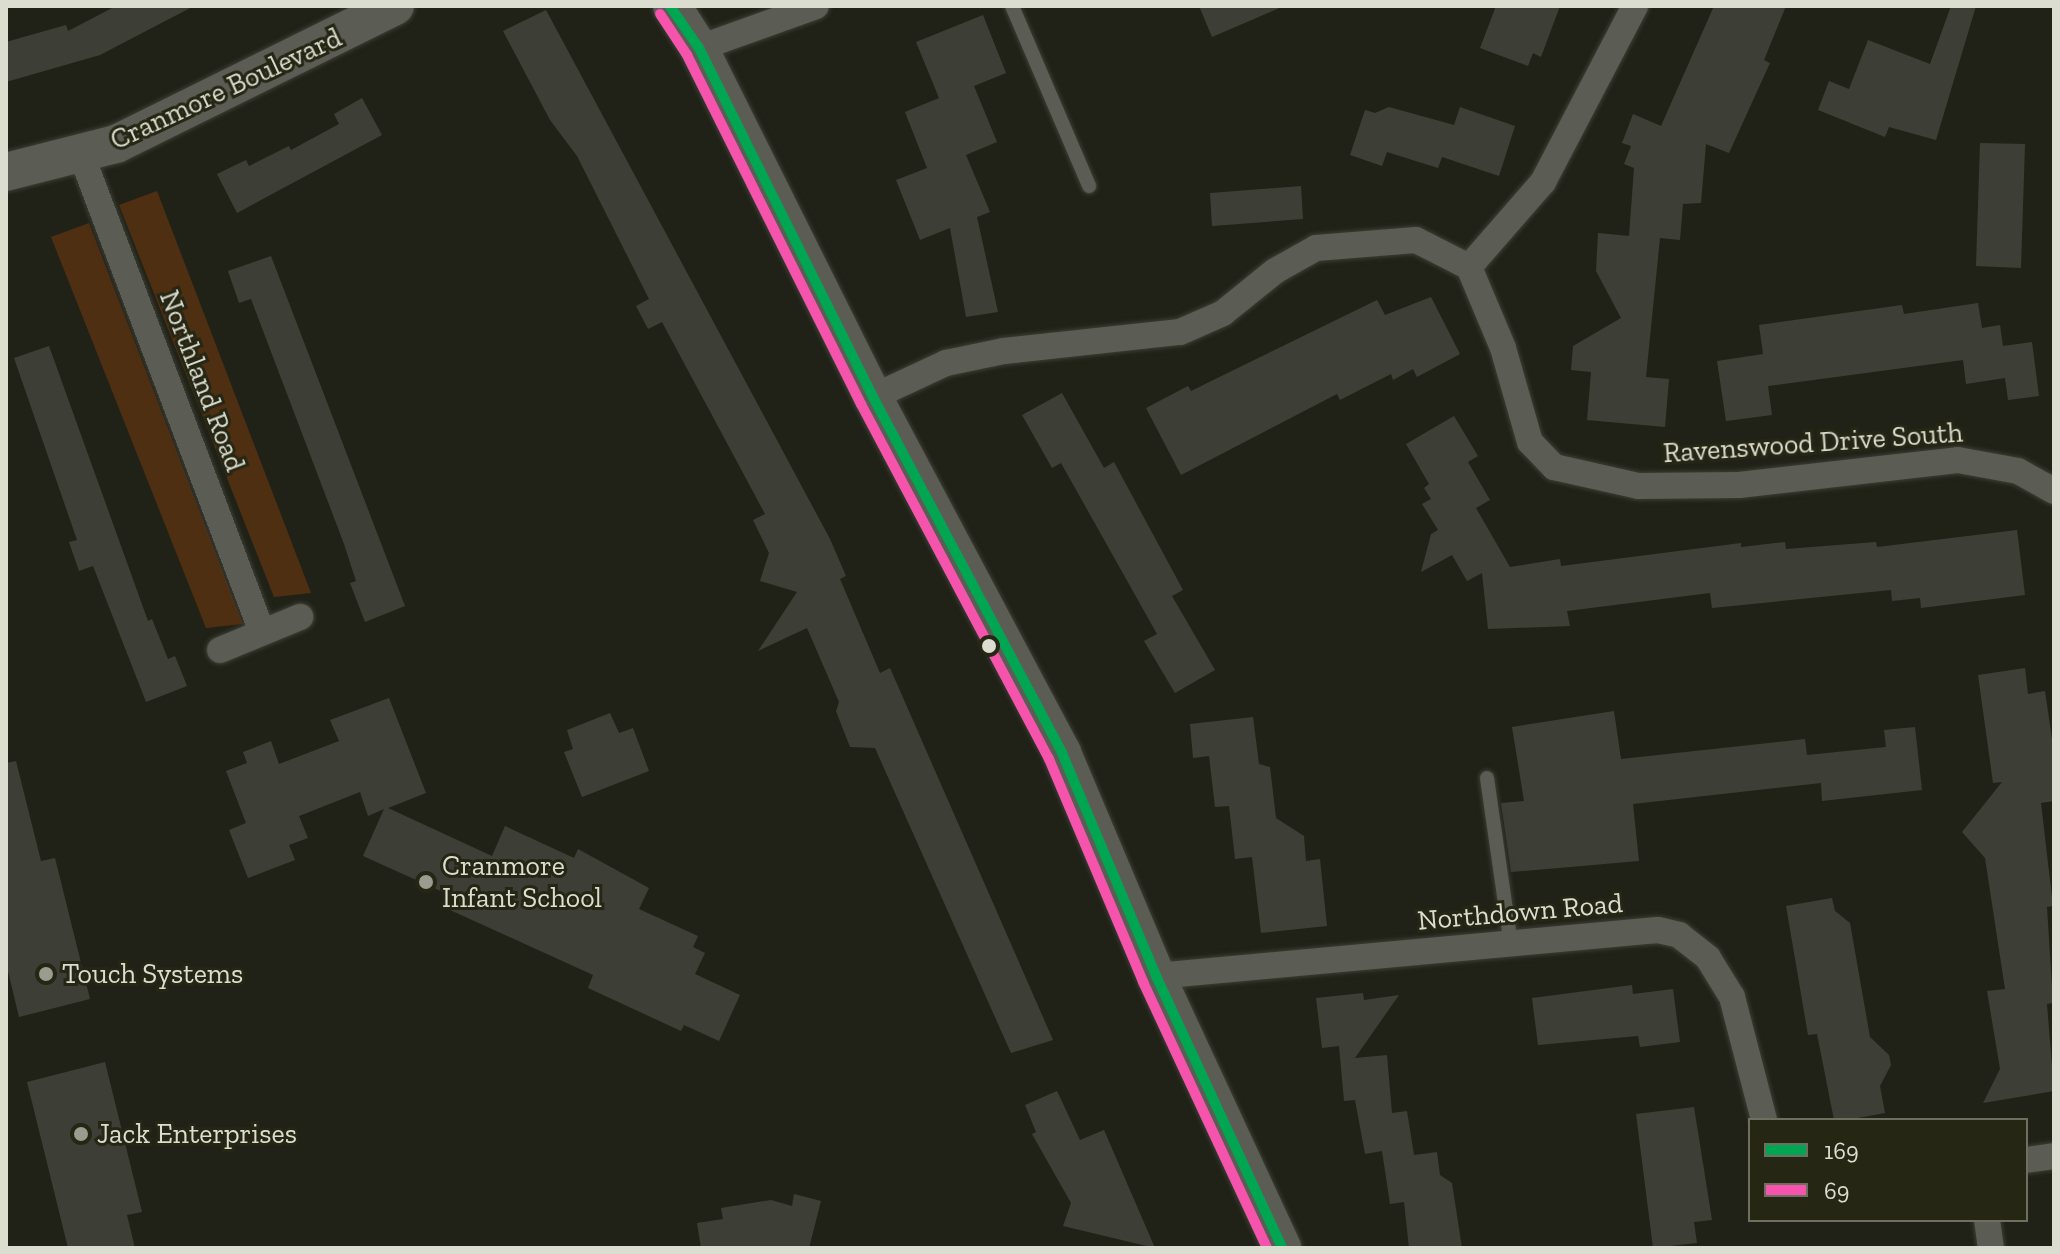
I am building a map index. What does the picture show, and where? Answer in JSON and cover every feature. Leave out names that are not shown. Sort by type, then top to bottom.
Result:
[{"type":"street","name":"Cranmore Boulevard","points":[[6,172],[81,154],[165,123],[395,6]]},
{"type":"street","points":[[699,48],[816,6]]},
{"type":"street","points":[[873,397],[946,363],[1180,332],[1223,313],[1275,271],[1316,248],[1416,240],[1469,267],[1543,182],[1635,6]]},
{"type":"street","points":[[672,7],[699,48],[873,397],[1062,753],[1156,976],[1282,1248]]},
{"type":"street","name":"Northland Road","points":[[81,154],[262,632]]},
{"type":"street","name":"Ravenswood Drive South","points":[[1469,267],[1503,348],[1530,442],[1554,467],[1638,486],[1739,485],[1958,460],[2018,471],[2054,491]]},
{"type":"street","points":[[220,650],[300,617]]},
{"type":"street","name":"Northdown Road","points":[[1156,976],[1658,930],[1679,935],[1708,958],[1732,997],[1763,1118]]},
{"type":"street","points":[[2028,1160],[2054,1156]]},
{"type":"street","points":[[1987,1222],[1991,1248]]},
{"type":"lane","points":[[1012,6],[1089,186]]},
{"type":"lane","points":[[1487,778],[1511,945]]},
{"type":"shaded area","points":[[157,191],[311,593],[274,597],[119,205]]},
{"type":"shaded area","points":[[89,223],[243,624],[206,628],[51,237]]},
{"type":"building","points":[[116,6],[194,6],[100,55],[6,82],[6,42],[66,25],[68,31]]},
{"type":"building","points":[[1199,6],[1284,6],[1212,37]]},
{"type":"building","points":[[1496,6],[1560,6],[1541,57],[1533,53],[1528,66],[1480,48]]},
{"type":"building","points":[[1714,6],[1786,6],[1764,60],[1770,63],[1729,153],[1706,144],[1701,203],[1683,204],[1680,240],[1660,238],[1646,377],[1669,379],[1665,427],[1587,420],[1591,372],[1571,370],[1573,346],[1621,318],[1596,271],[1598,233],[1629,236],[1634,168],[1624,164],[1631,146],[1622,143],[1633,114],[1661,126]]},
{"type":"building","points":[[1951,6],[1976,6],[1936,140],[1889,127],[1885,137],[1818,110],[1829,81],[1849,89],[1868,40],[1930,64]]},
{"type":"building","points":[[546,10],[830,539],[846,576],[840,579],[880,673],[890,668],[1053,1040],[1011,1053],[875,748],[850,747],[836,711],[839,702],[807,628],[758,651],[797,592],[760,581],[769,553],[753,520],[765,514],[662,322],[648,329],[636,306],[649,299],[577,156],[550,120],[503,31]]},
{"type":"building","points":[[983,15],[1006,73],[974,86],[997,142],[966,155],[990,212],[977,217],[998,312],[966,317],[950,228],[920,240],[896,180],[927,168],[905,112],[939,98],[916,42]]},
{"type":"building","points":[[362,98],[382,135],[237,213],[217,174],[246,160],[249,166],[289,146],[291,150],[339,124],[334,114]]},
{"type":"building","points":[[1389,107],[1454,125],[1460,107],[1515,126],[1499,176],[1442,157],[1438,168],[1387,152],[1382,166],[1350,155],[1365,110],[1375,113]]},
{"type":"building","points":[[1980,143],[2025,144],[2021,268],[1976,266]]},
{"type":"building","points":[[1301,186],[1303,219],[1212,226],[1210,193]]},
{"type":"building","points":[[271,256],[405,606],[365,622],[350,583],[356,581],[344,544],[251,299],[239,303],[228,271]]},
{"type":"building","points":[[1431,297],[1460,354],[1417,377],[1413,369],[1393,380],[1391,374],[1340,400],[1337,394],[1181,475],[1146,408],[1188,386],[1191,391],[1377,300],[1385,315]]},
{"type":"building","points":[[1978,303],[1982,328],[2000,325],[2003,346],[2032,342],[2039,396],[2008,400],[2005,378],[1966,384],[1963,360],[1768,386],[1772,415],[1726,421],[1717,361],[1763,354],[1759,325],[1902,305],[1904,314]]},
{"type":"building","points":[[49,346],[148,621],[152,619],[168,659],[175,656],[187,686],[146,702],[93,566],[79,571],[69,542],[77,540],[14,358]]},
{"type":"building","points":[[1062,393],[1104,468],[1114,462],[1183,590],[1172,596],[1215,670],[1175,693],[1144,641],[1157,634],[1061,463],[1052,468],[1022,415]]},
{"type":"building","points":[[1454,416],[1478,456],[1468,462],[1490,500],[1476,508],[1510,567],[1560,559],[1561,566],[1741,543],[1741,547],[1785,542],[1786,549],[1876,542],[1877,547],[2017,530],[2025,595],[1921,608],[1920,598],[1892,601],[1891,590],[1712,608],[1710,593],[1567,611],[1570,626],[1488,629],[1482,573],[1467,581],[1452,555],[1421,572],[1431,534],[1438,530],[1422,504],[1431,499],[1424,488],[1429,484],[1406,444]]},
{"type":"building","points":[[2025,668],[2028,694],[2045,691],[2054,753],[2054,801],[2041,803],[2053,906],[2047,907],[2053,1003],[2047,1004],[2054,1091],[1983,1103],[2000,1069],[1987,991],[2005,989],[1985,858],[1962,832],[2002,782],[1993,783],[1978,675]]},
{"type":"building","points":[[389,698],[426,793],[388,808],[492,856],[505,826],[574,858],[578,849],[649,888],[639,909],[698,936],[693,947],[705,953],[695,974],[740,995],[719,1041],[684,1025],[681,1031],[588,988],[593,975],[450,910],[456,898],[363,856],[384,809],[368,816],[360,792],[299,816],[308,838],[289,845],[295,860],[248,878],[229,830],[246,823],[226,771],[247,763],[243,752],[271,741],[279,764],[339,741],[330,720]]},
{"type":"building","points":[[1614,711],[1621,759],[1805,739],[1807,755],[1886,747],[1884,730],[1915,727],[1922,790],[1822,801],[1821,783],[1633,804],[1639,861],[1511,872],[1501,803],[1524,801],[1512,727]]},
{"type":"building","points":[[610,713],[619,733],[633,728],[649,771],[582,797],[564,752],[573,749],[567,730]]},
{"type":"building","points":[[1253,717],[1259,764],[1270,767],[1276,818],[1304,836],[1306,861],[1320,859],[1327,926],[1261,933],[1252,857],[1235,859],[1229,806],[1215,807],[1209,756],[1193,758],[1190,724]]},
{"type":"building","points":[[16,761],[41,861],[55,858],[90,999],[19,1017],[6,963],[6,763]]},
{"type":"building","points":[[1832,898],[1835,911],[1850,923],[1870,1037],[1889,1055],[1891,1065],[1880,1086],[1885,1113],[1834,1118],[1817,1034],[1808,1035],[1786,906]]},
{"type":"building","points":[[1632,985],[1633,994],[1673,989],[1680,1042],[1640,1047],[1638,1036],[1538,1045],[1532,998]]},
{"type":"building","points":[[1363,993],[1364,1000],[1399,995],[1355,1058],[1387,1055],[1392,1113],[1407,1111],[1414,1155],[1437,1152],[1440,1175],[1452,1183],[1462,1248],[1409,1248],[1404,1202],[1390,1204],[1382,1151],[1365,1154],[1355,1100],[1344,1101],[1339,1046],[1322,1048],[1316,998]]},
{"type":"building","points":[[105,1062],[142,1212],[127,1215],[135,1248],[68,1248],[27,1082]]},
{"type":"building","points":[[1057,1091],[1080,1140],[1104,1130],[1155,1248],[1063,1226],[1071,1203],[1032,1134],[1036,1132],[1025,1105]]},
{"type":"building","points":[[1694,1107],[1712,1220],[1694,1222],[1697,1243],[1653,1248],[1636,1114]]},
{"type":"building","points":[[794,1194],[821,1201],[809,1248],[701,1248],[697,1223],[723,1219],[721,1208],[771,1200],[792,1206]]},
{"type":"transit line","name":"169","points":[[670,6],[699,48],[873,397],[1062,753],[1156,976],[1282,1248]]},
{"type":"transit line","name":"69","points":[[660,14],[687,55],[861,404],[1049,759],[1143,982],[1267,1248]]},
{"type":"place","name":"Cranmore Infant School","points":[[426,882]]},
{"type":"place","name":"Touch Systems","points":[[46,974]]},
{"type":"place","name":"Jack Enterprises","points":[[81,1134]]}]
